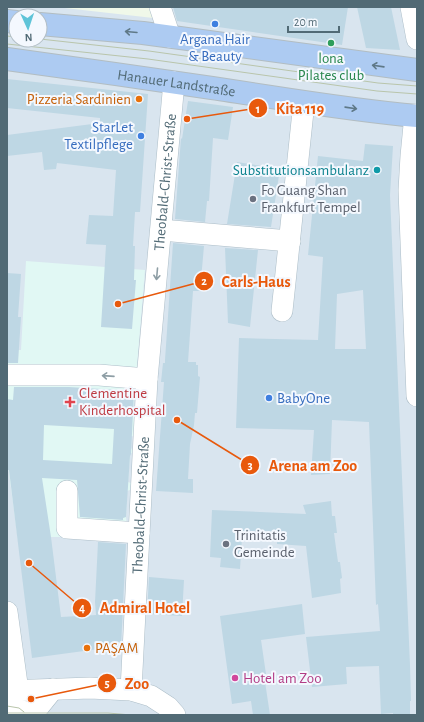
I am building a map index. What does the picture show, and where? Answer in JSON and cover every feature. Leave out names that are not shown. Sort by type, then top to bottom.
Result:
[{"type":"main road","points":[[48,25],[170,37],[417,70]]},
{"type":"main road","name":"Hanauer Landstraße","points":[[7,59],[304,102],[416,116]]},
{"type":"street","points":[[160,7],[170,37]]},
{"type":"street","points":[[411,7],[417,39]]},
{"type":"street","name":"Theobald-Christ-Straße","points":[[131,690],[147,379],[174,82]]},
{"type":"street","points":[[282,310],[304,102]]},
{"type":"street","points":[[416,116],[411,156],[409,190],[417,396]]},
{"type":"street","points":[[161,230],[290,241]]},
{"type":"street","points":[[7,375],[100,375],[147,379]]},
{"type":"street","points":[[67,491],[67,528],[139,533]]},
{"type":"street","points":[[7,612],[11,696],[20,711],[33,714],[53,689]]},
{"type":"street","points":[[11,696],[53,689],[107,688],[131,690],[151,696],[176,715]]},
{"type":"shaded area","points":[[7,7],[417,7],[417,715],[7,715]]},
{"type":"shaded area","points":[[56,7],[168,7],[171,20]]},
{"type":"shaded area","name":"Clementine Kinderhospital","points":[[26,261],[145,270],[133,413],[139,413],[138,437],[131,436],[130,447],[133,450],[130,454],[128,482],[131,483],[130,490],[127,491],[126,517],[128,537],[51,537],[18,540],[7,458],[7,350],[21,350]]},
{"type":"building","points":[[173,7],[348,7],[342,45],[177,21]]},
{"type":"building","points":[[357,7],[391,7],[400,50],[366,48]]},
{"type":"building","points":[[7,79],[148,94],[140,212],[135,212],[133,246],[135,246],[134,280],[136,280],[132,329],[101,327],[106,245],[86,244],[89,215],[113,216],[116,170],[57,163],[56,169],[44,170],[42,152],[7,156],[7,135],[100,123],[100,118],[7,108]]},
{"type":"building","points":[[188,101],[233,107],[228,140],[213,138],[209,201],[207,201],[205,222],[175,219],[181,138],[182,139]]},
{"type":"building","points":[[365,144],[393,146],[390,195],[410,665],[410,715],[393,715],[393,713],[381,714],[379,666],[346,667],[347,684],[312,687],[306,637],[380,631],[378,604],[376,605],[369,422],[332,420],[330,474],[311,475],[314,430],[236,428],[239,338],[318,340],[323,257],[308,255],[318,156],[363,161]],"holes":[[[363,290],[366,349],[335,349],[337,294]]]},
{"type":"building","name":"Fo Guang Shan Frankfurt Tempel","points":[[237,162],[280,169],[271,227],[227,224]]},
{"type":"building","points":[[173,243],[204,246],[200,291],[193,291],[188,362],[196,362],[196,365],[198,365],[198,376],[200,377],[197,413],[195,413],[190,444],[188,479],[193,479],[193,493],[156,491],[164,382],[161,382],[163,363],[165,363]]},
{"type":"building","points":[[225,248],[258,250],[250,327],[228,323]]},
{"type":"building","points":[[7,273],[21,274],[18,317],[21,317],[18,363],[7,363]]},
{"type":"building","points":[[14,387],[69,387],[134,391],[126,517],[123,518],[123,520],[80,517],[77,480],[42,478],[61,617],[96,615],[95,602],[98,542],[126,544],[121,646],[32,658],[9,470],[7,470],[7,399],[13,400]],"holes":[[[44,425],[114,429],[112,464],[43,460]]]},
{"type":"building","points":[[331,501],[332,516],[335,516],[337,533],[334,533],[342,578],[340,579],[341,593],[312,598],[306,546],[277,544],[277,540],[242,538],[240,569],[220,567],[221,558],[210,557],[212,510],[306,514],[303,505]]},
{"type":"building","points":[[149,577],[184,580],[182,616],[147,614]]},
{"type":"building","points":[[302,604],[305,634],[261,640],[270,715],[253,715],[251,701],[232,704],[220,616]]},
{"type":"tram line","points":[[48,40],[149,51],[378,83],[417,86]]},
{"type":"tram line","points":[[7,44],[148,59],[377,91],[417,94]]},
{"type":"tram line","points":[[7,706],[19,708],[24,712]]},
{"type":"tram line","points":[[7,713],[108,713],[131,715]]},
{"type":"place","name":"Argana Hair & Beauty","points":[[215,24]]},
{"type":"place","name":"lona Pilates club","points":[[331,43]]},
{"type":"place","name":"Pizzeria Sardinien","points":[[139,99]]},
{"type":"place","name":"Kita 119","points":[[187,119]]},
{"type":"place","name":"StarLet Textilpflege","points":[[141,136]]},
{"type":"place","name":"Substitutionsambulanz","points":[[377,170]]},
{"type":"place","name":"Fo Guang Shan Frankfurt Tempel","points":[[253,199]]},
{"type":"place","name":"Carls-Haus","points":[[118,304]]},
{"type":"place","name":"BabyOne","points":[[269,398]]},
{"type":"place","name":"Clementine Kinderhospital","points":[[70,402]]},
{"type":"place","name":"Arena am Zoo","points":[[177,420]]},
{"type":"place","name":"Trinitatis Gemeinde","points":[[226,544]]},
{"type":"place","name":"Admiral Hotel","points":[[29,563]]},
{"type":"place","name":"PAŞAM","points":[[87,648]]},
{"type":"place","name":"Hotel am Zoo","points":[[235,678]]},
{"type":"place","name":"Zoo","points":[[31,699]]}]
